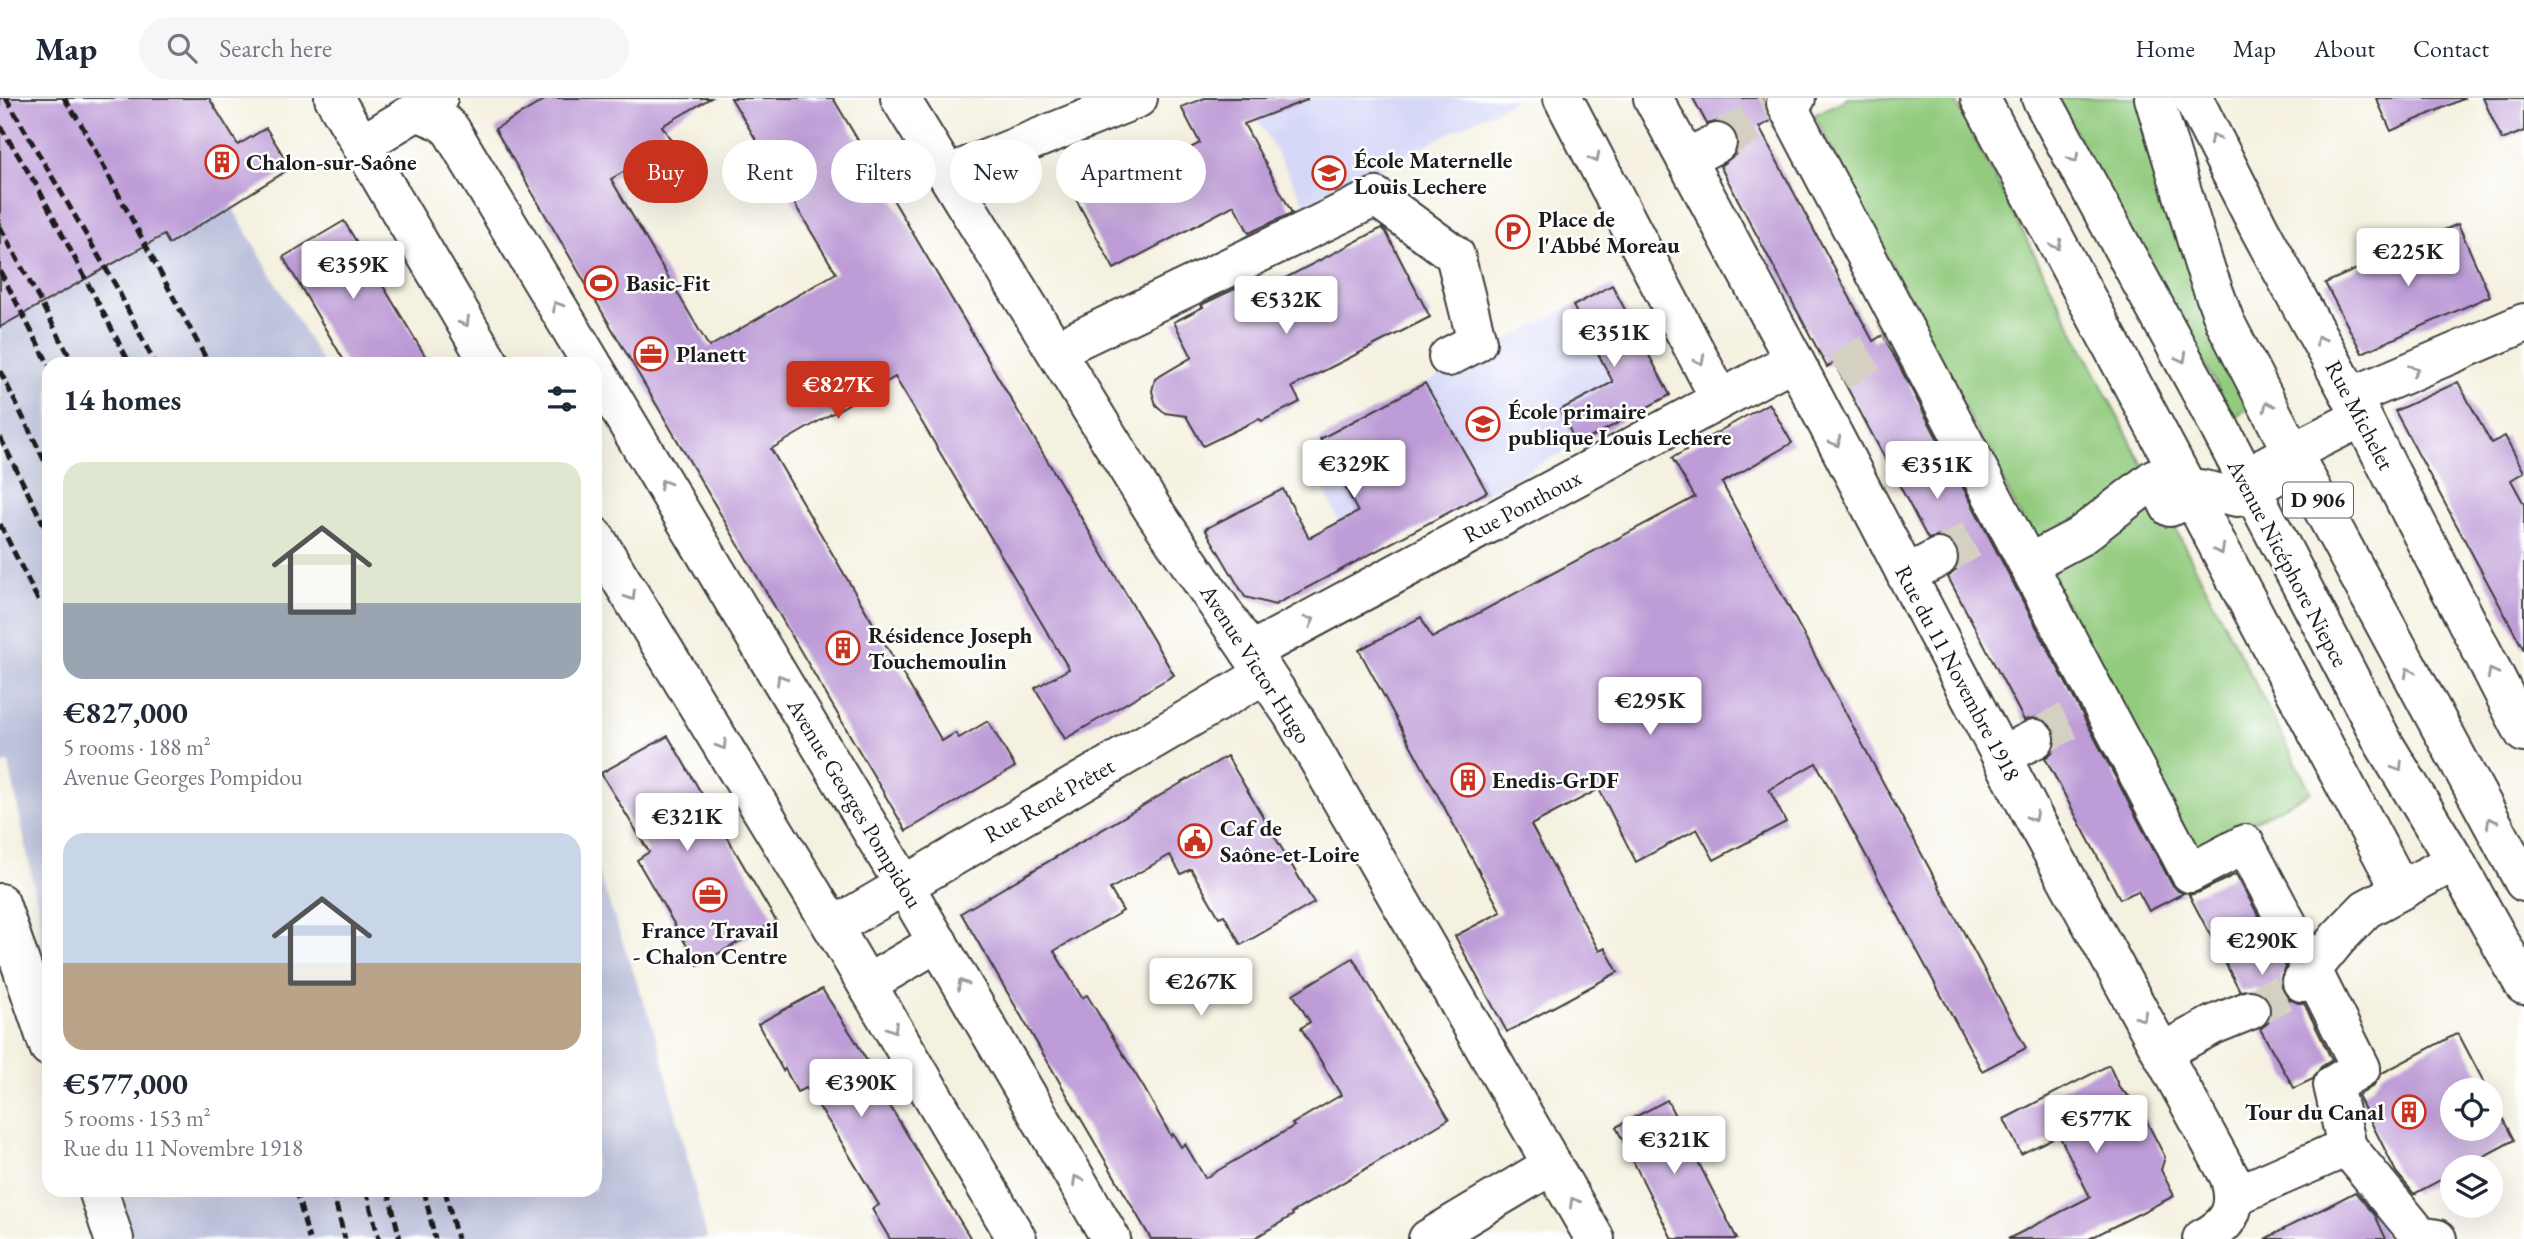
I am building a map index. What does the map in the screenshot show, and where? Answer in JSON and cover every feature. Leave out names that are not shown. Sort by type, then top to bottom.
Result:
[{"type":"street","points":[[334,98],[486,357]]},
{"type":"street","name":"Avenue Victor Hugo","points":[[900,98],[1152,508],[1292,714],[1595,1239]]},
{"type":"street","points":[[949,174],[1138,98]]},
{"type":"street","points":[[1563,98],[1720,400]]},
{"type":"street","name":"Rue du 11 Novembre 1918","points":[[1653,98],[1701,151],[1814,374],[1922,566],[2001,756],[2229,1177],[2235,1196]]},
{"type":"street","points":[[1980,98],[2092,314],[2385,855],[2401,890]]},
{"type":"street","name":"Avenue Nicéphore Niepce","points":[[2041,98],[2195,382],[2384,744],[2455,861],[2524,985]]},
{"type":"street","name":"D 906","points":[[2154,98],[2204,265],[2225,322],[2292,452],[2524,882]]},
{"type":"street","name":"Rue Michelet","points":[[2193,98],[2524,733]]},
{"type":"street","points":[[361,145],[428,105],[451,130],[588,357]]},
{"type":"street","points":[[1784,105],[1898,336],[1998,525],[2028,564],[2095,707],[2190,873],[2245,844],[2307,976],[2361,1068],[2333,1085],[2347,1147],[2420,1236],[2437,1239]]},
{"type":"street","points":[[1056,349],[1376,197],[1455,255],[1477,342],[1448,357]]},
{"type":"street","points":[[2028,564],[2079,537],[2155,478],[2170,507],[2192,498],[2200,489],[2237,497],[2275,475],[2269,464],[2292,452],[2356,407],[2524,323]]},
{"type":"street","name":"Rue Ponthoux","points":[[1257,663],[1720,400],[1814,374]]},
{"type":"street","name":"Avenue Georges Pompidou","points":[[602,381],[938,942],[1111,1239]]},
{"type":"street","points":[[602,548],[833,927],[1017,1239]]},
{"type":"street","name":"Rue René Prêtet","points":[[833,927],[1257,663]]},
{"type":"street","points":[[2001,756],[2035,739]]},
{"type":"street","points":[[2307,976],[2337,938],[2366,909],[2455,861]]},
{"type":"street","points":[[0,903],[42,1026]]},
{"type":"street","points":[[867,984],[938,942]]},
{"type":"street","points":[[2162,1052],[2250,1010]]},
{"type":"street","points":[[2202,1239],[2212,1234],[2230,1216],[2235,1196],[2347,1147]]},
{"type":"street","points":[[1428,1239],[1552,1165]]},
{"type":"street","points":[[100,1197],[114,1239]]},
{"type":"shaded area","points":[[0,98],[209,98],[238,145],[266,128],[291,168],[231,205],[319,357],[42,357],[42,944],[40,917],[9,763],[0,764]]},
{"type":"shaded area","name":"École Maternelle Louis Lechere","points":[[1249,98],[1517,99],[1306,205],[1257,119]]},
{"type":"shaded area","name":"École primaire publique Louis Lechere","points":[[1612,285],[1670,395],[1358,561],[1304,448]]},
{"type":"shaded area","points":[[602,883],[660,1048],[707,1239],[133,1239],[119,1197],[602,1197]]},
{"type":"green space","points":[[1848,98],[1954,98],[2311,792],[2193,852],[1814,115]]},
{"type":"green space","points":[[2056,98],[2141,98],[2249,408],[2234,417]]},
{"type":"building","points":[[0,98],[209,98],[238,145],[266,128],[291,168],[169,244],[164,235],[0,327]]},
{"type":"building","points":[[548,98],[711,98],[662,126],[671,140],[623,140],[623,172],[611,179],[709,347],[836,273],[794,203],[817,203],[817,140],[756,140],[731,98],[833,98],[858,140],[831,140],[831,203],[895,203],[1174,675],[1065,739],[1035,688],[1069,669],[895,377],[771,449],[942,741],[955,733],[959,738],[988,721],[1015,767],[906,831],[495,129]]},
{"type":"building","points":[[1205,98],[1307,98],[1244,124],[1292,213],[1249,233],[1234,205],[1114,269],[1078,203],[1206,203],[1206,140],[1198,140],[1181,107]]},
{"type":"building","points":[[1693,98],[1762,98],[1771,121],[1759,127],[1873,341],[1883,335],[2171,883],[2184,893],[2149,911],[2138,891],[2120,899],[2045,758],[2053,752],[2057,741],[2054,729],[2046,720],[2037,717],[2024,720],[1948,577],[1956,570],[1960,559],[1957,547],[1950,540],[1939,536],[1928,539],[1834,363],[1827,367],[1720,166],[1736,154],[1739,143],[1736,132],[1719,121],[1707,124]]},
{"type":"building","points":[[2376,98],[2465,98],[2391,131]]},
{"type":"building","points":[[2483,98],[2524,98],[2524,131],[2502,140]]},
{"type":"building","points":[[344,221],[426,357],[342,357],[283,257]]},
{"type":"building","points":[[2458,224],[2490,296],[2362,353],[2325,283],[2375,261],[2382,245],[2395,240],[2413,244]]},
{"type":"building","points":[[1382,228],[1430,317],[1292,387],[1300,402],[1203,446],[1186,416],[1165,413],[1156,405],[1152,391],[1155,379],[1192,357],[1174,322],[1203,307],[1201,305],[1241,286],[1247,298]]},
{"type":"building","points":[[1612,285],[1670,395],[1577,445],[1560,410],[1613,382],[1573,306]]},
{"type":"building","points":[[2458,382],[2491,443],[2505,436],[2524,472],[2511,480],[2524,504],[2524,650],[2395,411]]},
{"type":"building","points":[[1425,383],[1487,492],[1275,605],[1245,597],[1205,529],[1283,489],[1309,538],[1358,512],[1320,439]]},
{"type":"building","points":[[1769,403],[1792,443],[1722,483],[2026,1048],[1982,1071],[1816,763],[1769,790],[1786,822],[1714,860],[1697,829],[1636,862],[1599,789],[1531,825],[1599,951],[1605,948],[1618,972],[1507,1032],[1455,936],[1501,912],[1359,650],[1421,617],[1432,638],[1695,497],[1672,458]]},
{"type":"building","name":"France Travail - Chalon Centre","points":[[668,736],[776,921],[698,965],[637,860],[649,852],[602,772]]},
{"type":"building","points":[[1227,756],[1314,903],[1241,945],[1224,915],[1219,917],[1191,869],[1181,874],[1170,855],[1110,889],[1123,911],[1054,951],[1082,998],[1087,995],[1171,1136],[1173,1134],[1181,1147],[1185,1144],[1205,1178],[1341,1095],[1301,1028],[1310,1022],[1293,994],[1353,958],[1449,1119],[1253,1239],[1151,1239],[961,913]]},
{"type":"building","points":[[2236,874],[2286,967],[2281,978],[2282,990],[2289,999],[2304,1003],[2332,1060],[2321,1067],[2313,1079],[2294,1088],[2260,1029],[2268,1023],[2271,1014],[2270,1001],[2264,993],[2254,989],[2240,991],[2189,895]]},
{"type":"building","points":[[822,989],[855,1040],[887,1097],[885,1098],[971,1239],[890,1239],[872,1209],[879,1205],[833,1128],[806,1088],[797,1092],[785,1069],[783,1071],[758,1024]]},
{"type":"building","name":"Tour du Canal","points":[[2458,1033],[2482,1078],[2440,1078],[2440,1141],[2503,1141],[2503,1119],[2514,1140],[2486,1155],[2440,1155],[2440,1180],[2414,1194],[2396,1172],[2358,1096],[2373,1086],[2382,1073]]},
{"type":"building","points":[[2109,1065],[2120,1089],[2137,1103],[2165,1157],[2161,1170],[2174,1196],[2089,1239],[2008,1239],[2090,1197],[2059,1135],[2021,1154],[2004,1119]]},
{"type":"building","points":[[1667,1100],[1737,1239],[1672,1239],[1616,1127]]},
{"type":"building","points":[[2355,1192],[2375,1215],[2386,1239],[2265,1239]]},
{"type":"tunnel","points":[[1717,143],[1770,112]]},
{"type":"tunnel","points":[[1838,372],[1891,340]]},
{"type":"tunnel","points":[[1938,558],[1992,528]]},
{"type":"tunnel","points":[[2035,739],[2088,710]]},
{"type":"tunnel","points":[[2250,1010],[2302,982]]},
{"type":"railway","points":[[6,98],[116,286],[152,357]]},
{"type":"railway","points":[[64,98],[81,124],[205,357]]},
{"type":"railway","points":[[0,126],[37,186],[126,357]]},
{"type":"railway","points":[[0,227],[70,357]]},
{"type":"railway","points":[[0,271],[45,357]]},
{"type":"railway","points":[[0,371],[42,456]]},
{"type":"railway","points":[[0,437],[42,521]]},
{"type":"railway","points":[[0,524],[40,604]]},
{"type":"railway","points":[[298,1197],[309,1239]]},
{"type":"railway","points":[[334,1197],[345,1239]]},
{"type":"railway","points":[[368,1197],[379,1239]]},
{"type":"railway","points":[[390,1197],[400,1239]]},
{"type":"railway","points":[[426,1197],[435,1239]]},
{"type":"railway","points":[[447,1197],[457,1239]]},
{"type":"place","name":"Chalon-sur-Saône","points":[[222,162]]},
{"type":"place","name":"École Maternelle Louis Lechere","points":[[1329,173]]},
{"type":"place","name":"Place de l'Abbé Moreau","points":[[1513,232]]},
{"type":"place","name":"Basic-Fit","points":[[601,283]]},
{"type":"place","name":"Planett","points":[[651,354]]},
{"type":"place","name":"École primaire publique Louis Lechere","points":[[1483,424]]},
{"type":"place","name":"Résidence Joseph Touchemoulin","points":[[843,648]]},
{"type":"place","name":"Enedis-GrDF","points":[[1468,780]]},
{"type":"place","name":"Caf de Saône-et-Loire","points":[[1195,841]]},
{"type":"place","name":"France Travail - Chalon Centre","points":[[710,895]]},
{"type":"place","name":"Tour du Canal","points":[[2409,1112]]}]
